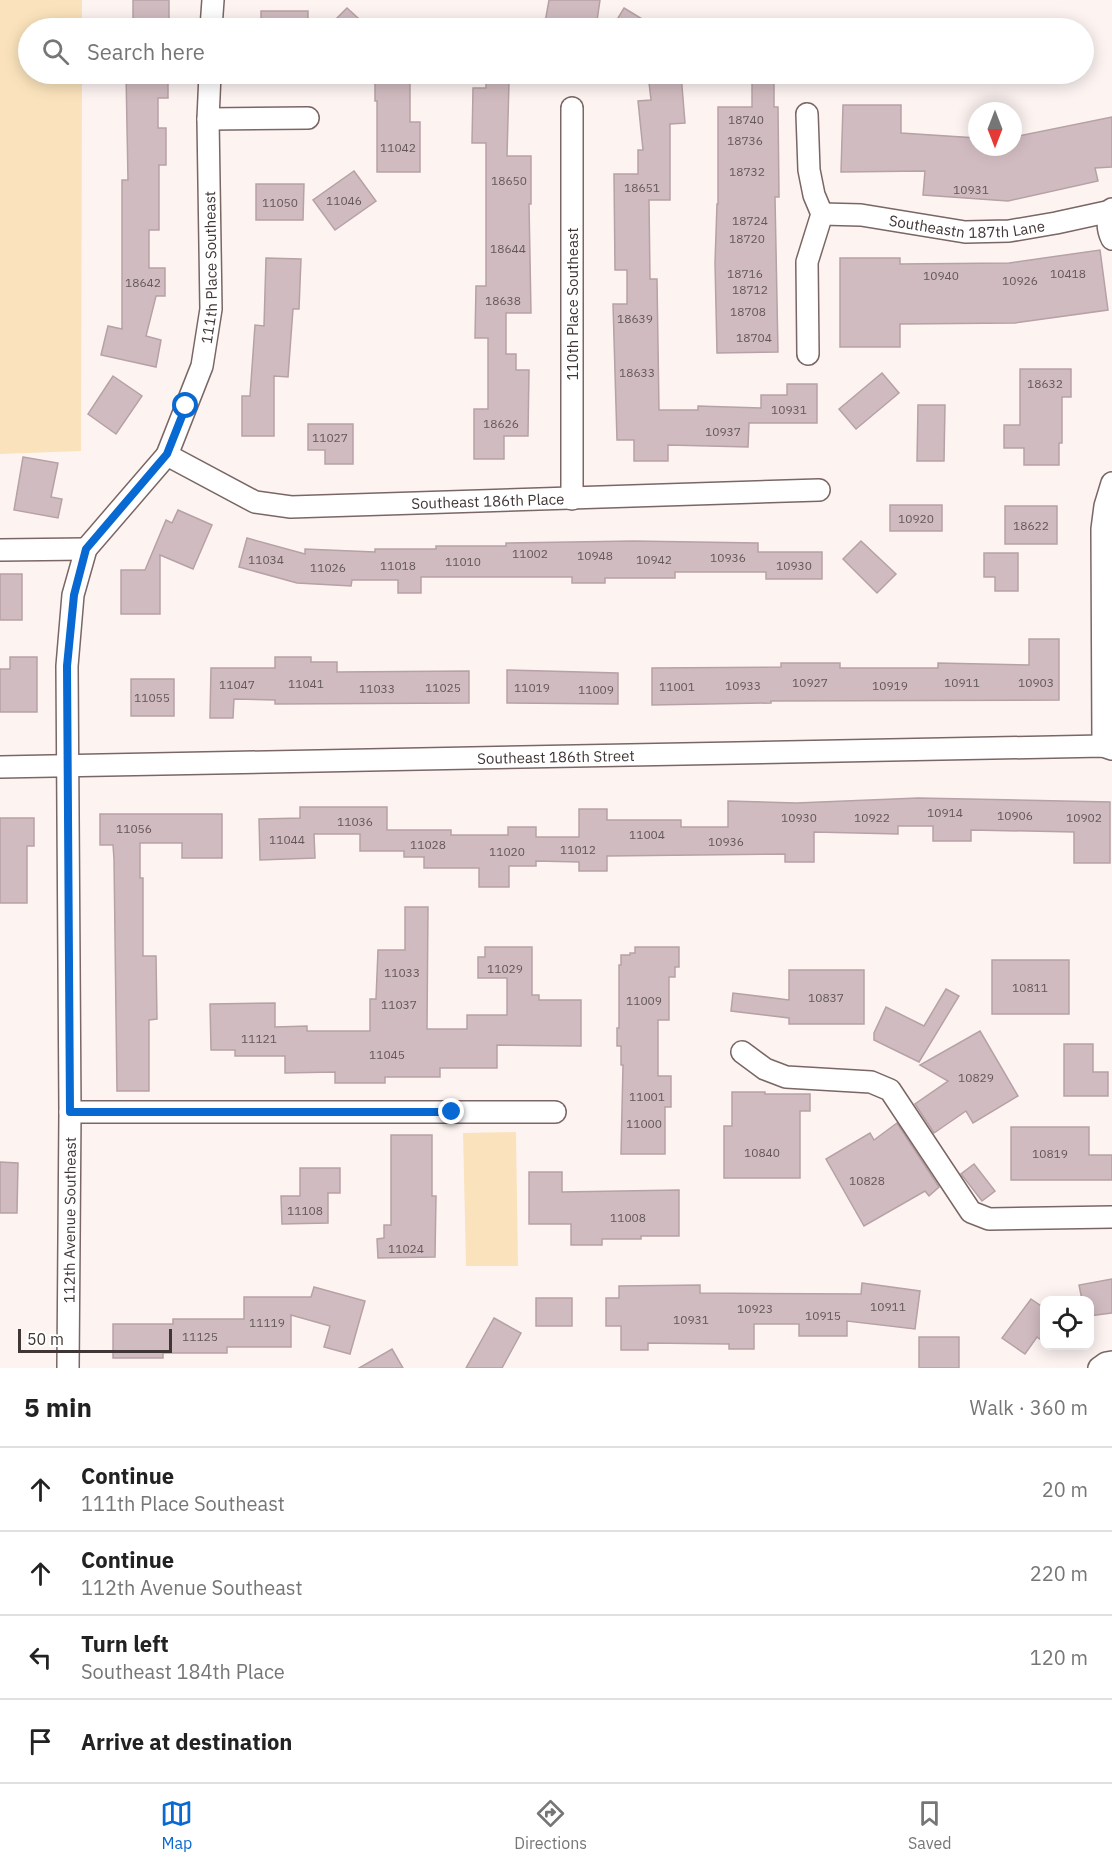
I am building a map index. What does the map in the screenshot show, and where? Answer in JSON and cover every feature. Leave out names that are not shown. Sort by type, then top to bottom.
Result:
[{"type":"street","points":[[212,18],[213,0]]},
{"type":"street","name":"111th Place Southeast","points":[[167,454],[202,366],[211,309],[210,84]]},
{"type":"street","name":"110th Place Southeast","points":[[572,499],[573,108]]},
{"type":"street","points":[[807,114],[809,170],[814,195],[822,214],[807,262],[808,354]]},
{"type":"street","points":[[208,118],[308,118]]},
{"type":"street","name":"Southeastn 187th Lane","points":[[822,214],[861,215],[965,232],[1009,231],[1111,210],[1108,229],[1112,239]]},
{"type":"street","name":"Southeast 186th Place","points":[[167,454],[255,502],[291,507],[819,490]]},
{"type":"street","name":"112th Avenue Southeast","points":[[68,1368],[70,1112],[67,666],[74,595],[86,549],[167,454]]},
{"type":"street","points":[[1108,748],[1102,529],[1105,506],[1112,483]]},
{"type":"street","points":[[0,549],[86,549]]},
{"type":"street","name":"Southeast 186th Street","points":[[0,767],[1108,748]]},
{"type":"street","points":[[742,1052],[765,1069],[786,1077],[871,1082],[890,1090],[971,1212],[988,1220],[1112,1217]]},
{"type":"street","points":[[70,1112],[555,1112]]},
{"type":"street","points":[[1099,1368],[1112,1362]]},
{"type":"shaded area","points":[[0,0],[82,0],[82,18],[18,18],[18,84],[82,84],[81,451],[0,454]]},
{"type":"shaded area","points":[[516,1132],[518,1266],[466,1266],[463,1133]]},
{"type":"building","points":[[133,0],[169,0],[169,18],[133,18]]},
{"type":"building","points":[[549,0],[600,0],[597,18],[546,18]]},
{"type":"building","points":[[347,8],[358,18],[337,18]]},
{"type":"building","points":[[624,8],[640,18],[618,18]]},
{"type":"building","points":[[261,11],[308,11],[308,18],[261,18]]},
{"type":"building","points":[[126,84],[168,84],[168,98],[158,98],[158,128],[166,128],[166,165],[159,165],[159,230],[149,230],[149,268],[165,268],[165,296],[156,296],[146,336],[161,340],[156,367],[101,355],[108,326],[122,329],[122,180],[128,180]]},
{"type":"building","points":[[375,84],[410,84],[410,122],[420,122],[420,172],[377,172],[377,101],[375,101]]},
{"type":"building","points":[[486,84],[509,84],[507,156],[531,156],[531,204],[529,204],[531,313],[506,313],[506,354],[516,354],[516,370],[529,370],[528,436],[504,436],[504,459],[474,459],[474,409],[488,409],[488,338],[475,338],[476,286],[486,286],[486,143],[472,143],[473,88],[486,88]]},
{"type":"building","points":[[649,84],[682,84],[685,123],[670,124],[670,200],[649,200],[650,279],[657,279],[659,410],[698,410],[698,406],[761,408],[761,395],[787,395],[787,384],[817,384],[817,423],[749,423],[748,447],[668,445],[668,461],[634,461],[634,440],[617,440],[613,304],[627,304],[627,270],[615,270],[614,174],[638,174],[638,150],[643,150],[638,101],[651,100]]},
{"type":"building","points":[[752,84],[774,84],[774,107],[778,107],[779,197],[775,197],[778,352],[717,353],[715,263],[718,204],[718,107],[752,107]]},
{"type":"building","points":[[843,105],[901,105],[901,133],[968,137],[968,156],[1022,156],[1022,135],[1112,117],[1112,167],[1095,168],[1098,181],[1008,201],[923,195],[925,171],[841,172]]},
{"type":"building","points":[[354,171],[376,201],[335,230],[313,200]]},
{"type":"building","points":[[256,184],[304,184],[303,220],[256,220]]},
{"type":"building","points":[[1100,250],[1108,310],[1015,323],[900,324],[900,347],[840,347],[840,258],[900,258],[900,264],[1009,263]]},
{"type":"building","points":[[266,258],[301,259],[299,309],[293,309],[288,377],[274,376],[274,436],[242,436],[242,396],[250,396],[255,325],[264,326]]},
{"type":"building","points":[[1020,369],[1071,369],[1071,397],[1062,397],[1062,443],[1059,443],[1059,465],[1024,465],[1024,448],[1004,448],[1004,425],[1020,425]]},
{"type":"building","points":[[882,373],[899,393],[856,429],[839,409]]},
{"type":"building","points":[[113,376],[142,396],[116,434],[88,414]]},
{"type":"building","points":[[918,405],[945,405],[944,461],[917,461]]},
{"type":"building","points":[[308,424],[353,424],[353,464],[325,464],[325,450],[308,450]]},
{"type":"building","points":[[23,457],[58,463],[51,497],[62,499],[58,518],[14,510]]},
{"type":"building","points":[[890,505],[942,505],[942,531],[890,531]]},
{"type":"building","points":[[1005,506],[1057,506],[1057,544],[1005,544]]},
{"type":"building","points":[[178,510],[212,525],[193,569],[160,555],[160,614],[121,614],[121,570],[145,570],[166,520],[172,523]]},
{"type":"building","points":[[247,538],[305,554],[305,549],[375,552],[375,549],[436,549],[436,546],[506,546],[506,543],[633,541],[758,543],[758,552],[822,552],[822,579],[766,579],[766,572],[675,572],[675,578],[605,578],[605,583],[572,583],[572,577],[421,577],[421,593],[398,593],[398,580],[352,580],[351,586],[297,583],[239,567]]},
{"type":"building","points":[[861,541],[896,574],[877,593],[843,559]]},
{"type":"building","points":[[984,553],[1018,553],[1018,591],[995,591],[995,577],[984,577]]},
{"type":"building","points":[[0,574],[22,574],[22,620],[0,620]]},
{"type":"building","points":[[1029,639],[1059,639],[1059,700],[771,701],[771,703],[652,705],[652,668],[781,667],[781,663],[840,663],[840,668],[938,668],[938,663],[1029,665]]},
{"type":"building","points":[[10,657],[37,657],[37,712],[0,712],[0,669],[10,669]]},
{"type":"building","points":[[275,657],[311,657],[311,662],[337,662],[337,672],[469,671],[469,703],[275,704],[275,700],[234,699],[233,718],[210,718],[211,668],[275,668]]},
{"type":"building","points":[[507,670],[618,673],[618,704],[507,703]]},
{"type":"building","points":[[131,679],[174,679],[174,716],[131,716]]},
{"type":"building","points":[[918,798],[1110,802],[1110,863],[1074,863],[1074,832],[971,830],[971,841],[933,841],[933,826],[898,826],[898,834],[814,832],[814,862],[785,862],[785,854],[607,856],[607,871],[579,871],[579,862],[536,861],[536,866],[509,866],[509,887],[479,887],[479,868],[424,868],[424,857],[404,857],[404,851],[360,851],[360,834],[314,834],[315,858],[260,860],[259,819],[300,818],[300,807],[387,807],[387,830],[451,830],[451,835],[508,835],[508,827],[536,827],[536,837],[579,837],[579,809],[607,809],[607,820],[681,820],[681,827],[728,827],[728,801],[796,803]]},
{"type":"building","points":[[100,814],[222,814],[222,858],[182,858],[182,843],[140,843],[140,878],[143,878],[143,956],[156,956],[157,1019],[149,1020],[149,1091],[117,1091],[114,859],[113,845],[100,845]]},
{"type":"building","points":[[0,818],[34,818],[34,846],[27,846],[27,903],[0,903]]},
{"type":"building","points":[[405,907],[428,907],[427,1029],[467,1029],[467,1015],[507,1015],[507,978],[478,978],[478,957],[485,957],[485,947],[532,947],[532,995],[539,995],[539,1000],[581,1000],[581,1046],[497,1045],[497,1068],[440,1068],[440,1077],[385,1077],[385,1083],[335,1083],[335,1072],[285,1073],[285,1056],[235,1056],[235,1050],[211,1050],[210,1004],[275,1003],[275,1027],[307,1026],[307,1031],[370,1031],[370,999],[376,999],[378,950],[405,950]]},
{"type":"building","points":[[635,947],[679,947],[679,967],[675,967],[675,977],[669,977],[669,1020],[658,1020],[658,1076],[671,1076],[671,1107],[665,1107],[665,1154],[621,1154],[623,1065],[621,1065],[621,1046],[617,1046],[619,965],[621,965],[621,955],[635,953]]},
{"type":"building","points":[[992,960],[1069,960],[1069,1014],[992,1014]]},
{"type":"building","points":[[789,970],[864,970],[864,1024],[789,1024],[789,1018],[731,1011],[733,993],[789,1000]]},
{"type":"building","points":[[946,989],[959,996],[919,1062],[874,1040],[874,1033],[886,1007],[924,1026]]},
{"type":"building","points":[[980,1031],[1018,1096],[973,1123],[966,1111],[934,1133],[915,1104],[948,1081],[920,1065]]},
{"type":"building","points":[[1064,1044],[1093,1044],[1093,1072],[1108,1072],[1108,1096],[1064,1096]]},
{"type":"building","points":[[732,1092],[810,1094],[810,1111],[800,1111],[800,1178],[724,1178],[724,1126],[732,1126]]},
{"type":"building","points":[[897,1123],[939,1187],[929,1196],[925,1191],[864,1226],[826,1159],[870,1133],[874,1140]]},
{"type":"building","points":[[1011,1127],[1089,1127],[1089,1155],[1112,1155],[1112,1180],[1011,1180]]},
{"type":"building","points":[[391,1135],[432,1135],[432,1196],[436,1196],[435,1257],[378,1258],[377,1239],[384,1238],[384,1225],[391,1225]]},
{"type":"building","points":[[0,1162],[18,1163],[17,1213],[0,1213]]},
{"type":"building","points":[[974,1164],[995,1191],[982,1201],[961,1174]]},
{"type":"building","points":[[300,1168],[340,1168],[340,1193],[328,1193],[328,1223],[282,1224],[281,1196],[300,1196]]},
{"type":"building","points":[[529,1172],[562,1172],[562,1192],[679,1190],[679,1236],[602,1239],[602,1245],[571,1245],[571,1224],[529,1224]]},
{"type":"building","points":[[1112,1279],[1112,1313],[1094,1315],[1094,1296],[1081,1296],[1079,1285]]},
{"type":"building","points":[[862,1283],[920,1291],[915,1329],[847,1321],[847,1336],[799,1336],[799,1324],[754,1324],[754,1349],[729,1349],[729,1344],[648,1343],[648,1350],[621,1350],[621,1326],[606,1326],[606,1298],[619,1298],[619,1286],[700,1285],[700,1293],[861,1294]]},
{"type":"building","points":[[314,1287],[365,1301],[350,1354],[324,1347],[330,1326],[291,1315],[291,1347],[227,1347],[227,1353],[163,1353],[163,1358],[113,1358],[113,1324],[173,1324],[173,1319],[244,1319],[244,1297],[311,1297]]},
{"type":"building","points":[[536,1298],[572,1298],[572,1326],[536,1326]]},
{"type":"building","points":[[1031,1299],[1040,1305],[1040,1339],[1037,1337],[1025,1354],[1002,1338]]},
{"type":"building","points":[[494,1318],[521,1333],[502,1368],[466,1368]]},
{"type":"building","points":[[919,1337],[959,1337],[959,1368],[919,1368]]},
{"type":"building","points":[[392,1349],[403,1368],[359,1368]]},
{"type":"route","points":[[186,406],[167,454],[86,549],[74,595],[67,666],[70,1112],[452,1112]]}]
